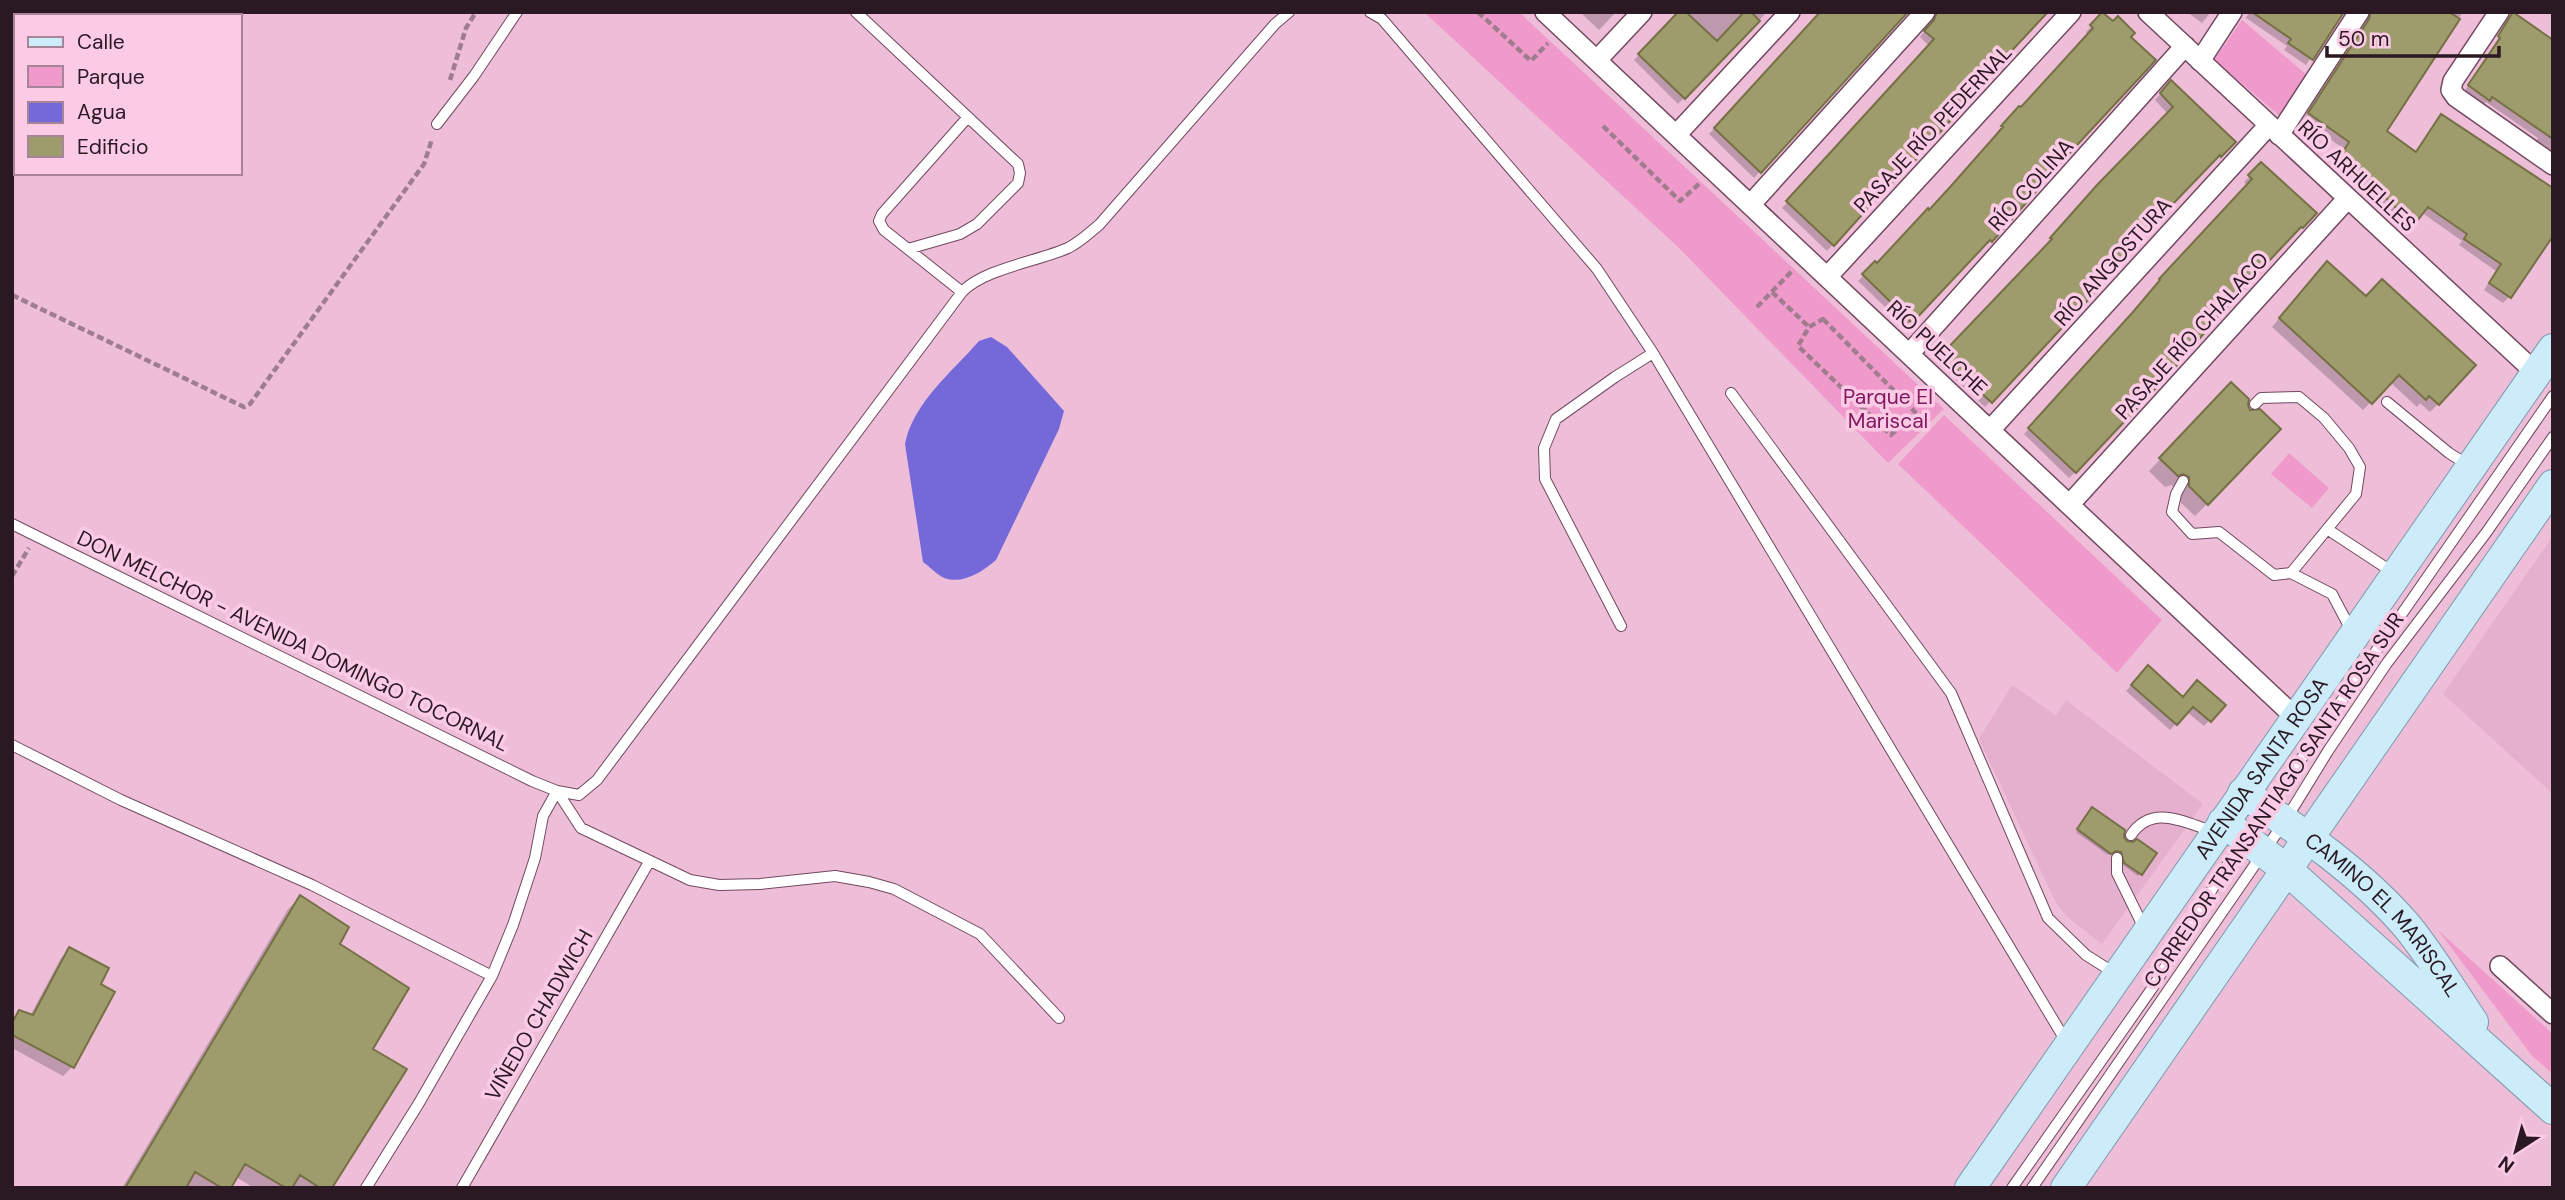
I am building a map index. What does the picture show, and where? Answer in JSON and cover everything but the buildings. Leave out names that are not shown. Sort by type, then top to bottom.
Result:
[{"type":"main road","name":"AVENIDA SANTA ROSA","points":[[2066,1188],[2265,854],[2297,718],[2472,467],[2547,373]]},
{"type":"main road","name":"AVENIDA SANTA ROSA","points":[[1969,1188],[2219,827],[2276,815],[2553,485]]},
{"type":"main road","name":"CAMINO EL MARISCAL","points":[[2276,815],[2389,907],[2407,926],[2499,1060]]},
{"type":"main road","name":"CAMINO EL MARISCAL","points":[[2219,827],[2265,854],[2553,1109]]},
{"type":"street","name":"RÍO PUELCHE","points":[[1545,12],[2297,718]]},
{"type":"street","points":[[1597,60],[1642,12]]},
{"type":"street","points":[[1677,134],[1790,12]]},
{"type":"street","points":[[1751,204],[1925,12]]},
{"type":"street","name":"PASAJE RÍO PEDERNAL","points":[[1828,276],[2071,12]]},
{"type":"street","name":"RÍO ARHUELLES","points":[[2148,12],[2348,198],[2547,373]]},
{"type":"street","points":[[2200,61],[2232,12]]},
{"type":"street","name":"RÍO ANGOSTURA","points":[[1991,429],[2274,130],[2360,12]]},
{"type":"street","points":[[2499,12],[2453,81],[2451,90],[2456,97],[2553,165]]},
{"type":"street","name":"RÍO COLINA","points":[[1910,353],[2185,46]]},
{"type":"street","name":"PASAJE RÍO CHALACO","points":[[2070,503],[2348,198]]},
{"type":"street","points":[[2500,966],[2553,1014]]},
{"type":"lane","points":[[436,124],[474,76],[517,12]]},
{"type":"lane","points":[[856,12],[1018,164],[1020,173],[1018,183],[976,224],[960,234],[908,249]]},
{"type":"lane","points":[[557,791],[579,795],[597,780],[962,292],[983,278],[1068,248],[1082,240],[1099,225],[1275,24],[1289,12]]},
{"type":"lane","points":[[1370,12],[1381,19],[1597,269],[1653,353],[2068,1044]]},
{"type":"lane","points":[[962,292],[884,230],[879,221],[882,214],[968,117]]},
{"type":"lane","points":[[1620,626],[1545,479],[1544,448],[1556,419],[1653,353]]},
{"type":"lane","name":"CORREDOR TRANSANTIAGO SANTA ROSA SUR","points":[[2032,1188],[2265,854],[2276,815],[2547,373]]},
{"type":"lane","points":[[1731,393],[1951,693],[2048,918],[2086,955],[2116,975]]},
{"type":"lane","points":[[2255,404],[2261,398],[2299,397],[2324,418],[2349,447],[2360,467],[2356,494],[2291,573]]},
{"type":"lane","points":[[2387,402],[2449,453],[2472,467]]},
{"type":"lane","name":"CORREDOR TRANSANTIAGO SANTA ROSA SUR","points":[[2276,815],[2328,751],[2387,663],[2486,533],[2553,437]]},
{"type":"lane","points":[[2183,481],[2176,494],[2172,512],[2192,534],[2219,532],[2274,575],[2291,573],[2332,594],[2354,636]]},
{"type":"lane","name":"DON MELCHOR - AVENIDA DOMINGO TOCORNAL","points":[[12,524],[557,791]]},
{"type":"lane","points":[[2328,530],[2397,575]]},
{"type":"lane","points":[[12,745],[121,800],[313,886],[492,976]]},
{"type":"lane","points":[[557,791],[581,828],[690,880],[719,885],[760,884],[835,876],[894,889],[980,934],[1059,1018]]},
{"type":"lane","points":[[366,1188],[419,1103],[492,976],[513,926],[535,858],[543,816],[557,791]]},
{"type":"lane","points":[[2131,835],[2143,821],[2157,816],[2219,827]]},
{"type":"lane","name":"CORREDOR TRANSANTIAGO SANTA ROSA SUR","points":[[2011,1188],[2153,987],[2195,914],[2265,854]]},
{"type":"lane","points":[[2117,858],[2117,873],[2146,932]]},
{"type":"lane","name":"VIÑEDO CHADWICH","points":[[461,1188],[649,862]]},
{"type":"path","points":[[12,295],[244,407],[250,404],[424,164],[466,28],[476,12]]},
{"type":"path","points":[[1478,12],[1531,61],[1554,36]]},
{"type":"path","points":[[1603,126],[1680,201],[1706,178]]},
{"type":"path","points":[[1758,307],[1799,264]]},
{"type":"path","points":[[1772,292],[1809,327]]},
{"type":"path","points":[[1823,319],[1915,412],[1891,435],[1798,345],[1809,327],[1823,319]]},
{"type":"path","points":[[12,576],[36,536]]},
{"type":"shaded area","points":[[2553,536],[2553,794],[2443,694]]},
{"type":"shaded area","points":[[2012,685],[2056,715],[2066,700],[2203,804],[2102,944],[2066,916],[2055,901],[1979,739]]},
{"type":"green space","name":"Parque El Mariscal","points":[[1424,12],[1519,12],[1944,409],[1888,463],[1679,248]]},
{"type":"green space","points":[[2242,20],[2307,75],[2280,116],[2214,60]]},
{"type":"green space","points":[[1944,415],[2162,620],[2117,673],[1898,464]]},
{"type":"green space","points":[[2289,453],[2329,488],[2312,508],[2271,474]]},
{"type":"green space","points":[[2438,930],[2553,1034],[2553,1074],[2532,1056]]},
{"type":"water","points":[[991,337],[1007,347],[1064,411],[1059,429],[996,560],[964,579],[949,579],[942,577],[923,562],[905,444],[916,415],[935,389],[979,341]]}]
